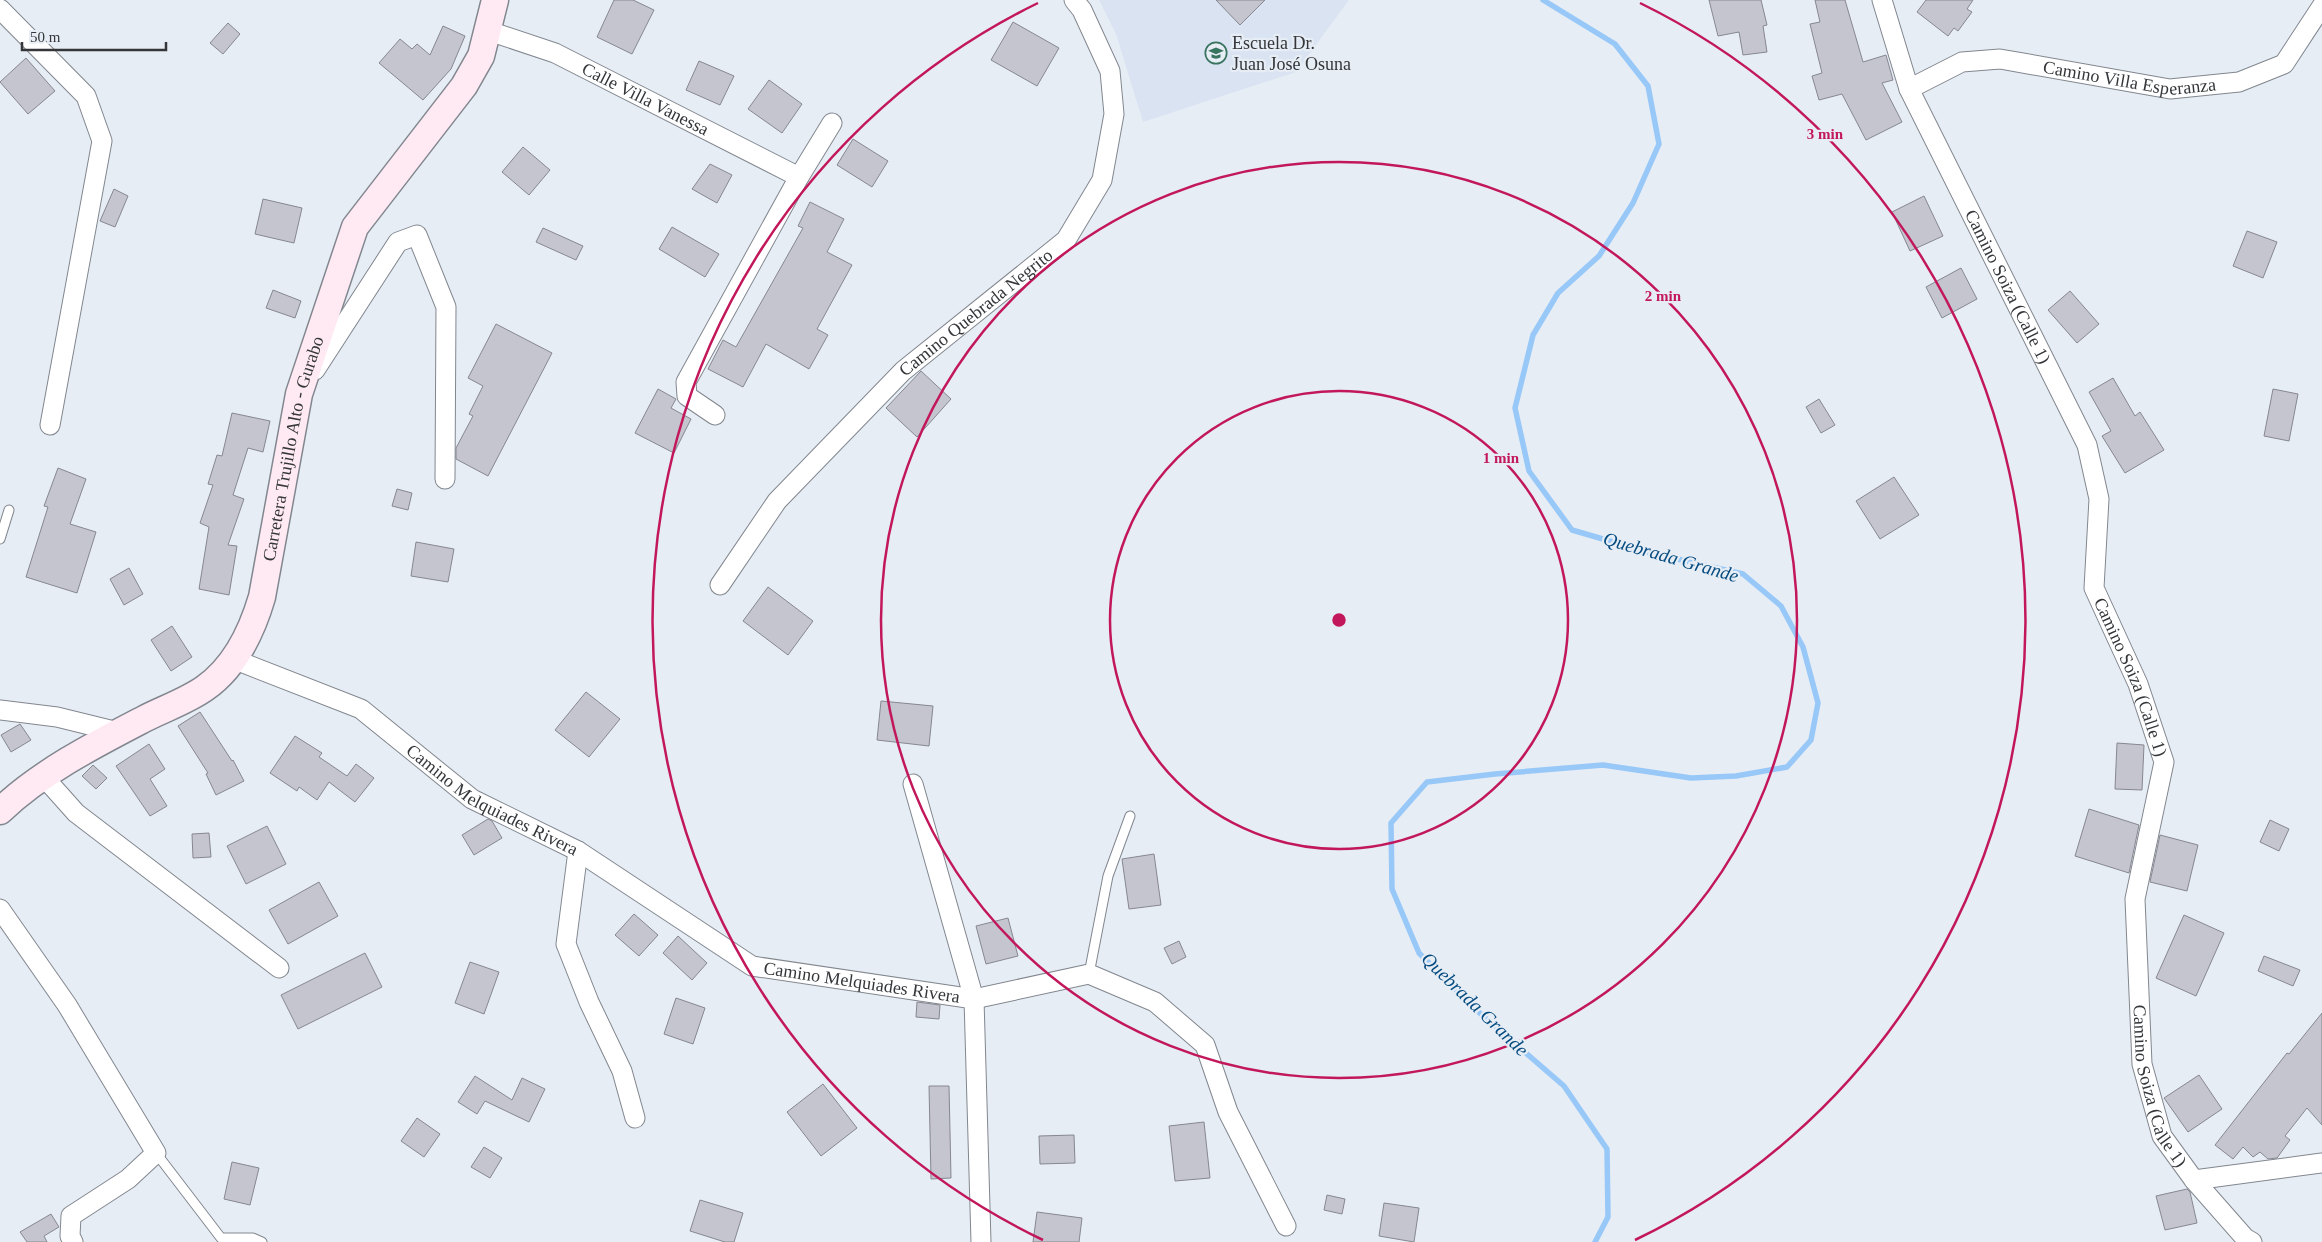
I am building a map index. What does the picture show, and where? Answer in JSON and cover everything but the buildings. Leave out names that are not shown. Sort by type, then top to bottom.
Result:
[{"type":"main road","name":"Carretera Trujillo Alto - Gurabo","points":[[0,811],[43,776],[118,732],[204,689],[241,649],[256,618],[262,597],[299,394],[355,227],[464,86],[481,56],[495,0]]},
{"type":"street","name":"Camino Quebrada Negrito","points":[[720,585],[777,501],[903,371],[1066,240],[1102,180],[1114,114],[1110,71],[1082,10],[1074,0]]},
{"type":"street","name":"Camino Soiza (Calle 1)","points":[[1882,0],[1909,89],[2087,445],[2100,499],[2094,588],[2138,684],[2164,762],[2135,899],[2142,1064],[2162,1136],[2194,1180],[2245,1238],[2252,1242]]},
{"type":"street","name":"Camino Villa Esperanza","points":[[1909,89],[1962,62],[2000,59],[2170,89],[2239,82],[2284,64],[2322,6]]},
{"type":"street","points":[[0,9],[86,96],[102,141],[50,425]]},
{"type":"street","name":"Calle Villa Vanessa","points":[[488,31],[555,53],[799,177]]},
{"type":"street","points":[[715,415],[687,396],[686,382],[799,177],[832,123]]},
{"type":"street","points":[[299,394],[398,242],[417,235],[446,307],[444,479]]},
{"type":"street","name":"Camino Melquiades Rivera","points":[[233,659],[361,709],[472,799],[578,851],[752,966],[974,999],[1089,974]]},
{"type":"street","points":[[0,710],[57,717],[118,732]]},
{"type":"street","points":[[43,776],[76,813],[279,968]]},
{"type":"street","points":[[913,784],[974,999],[981,1242]]},
{"type":"street","points":[[578,851],[566,944],[622,1072],[635,1118]]},
{"type":"street","points":[[0,910],[67,1005],[156,1153],[128,1179],[72,1216],[70,1236],[73,1242]]},
{"type":"street","points":[[1089,974],[1155,1002],[1204,1045],[1228,1112],[1286,1226]]},
{"type":"street","points":[[2194,1180],[2322,1163]]},
{"type":"lane","points":[[0,539],[9,510]]},
{"type":"lane","points":[[1089,974],[1108,876],[1130,816]]},
{"type":"lane","points":[[156,1153],[221,1238],[253,1238],[262,1242]]},
{"type":"shaded area","name":"Escuela Dr. Juan José Osuna","points":[[1099,0],[1349,0],[1296,72],[1143,122],[1116,34]]},
{"type":"waterway","name":"Quebrada Grande","points":[[1543,0],[1615,44],[1648,86],[1659,144],[1633,203],[1599,256],[1558,293],[1533,335],[1515,408],[1529,471],[1572,530],[1651,553],[1743,574],[1781,606],[1803,647],[1818,703],[1811,740],[1787,767],[1736,776],[1691,778],[1603,765],[1427,782],[1391,823],[1392,889],[1419,953],[1474,1008],[1564,1086],[1607,1149],[1608,1217],[1595,1242]]},
{"type":"place","name":"Escuela Dr. Juan José Osuna","points":[[1216,53]]}]
